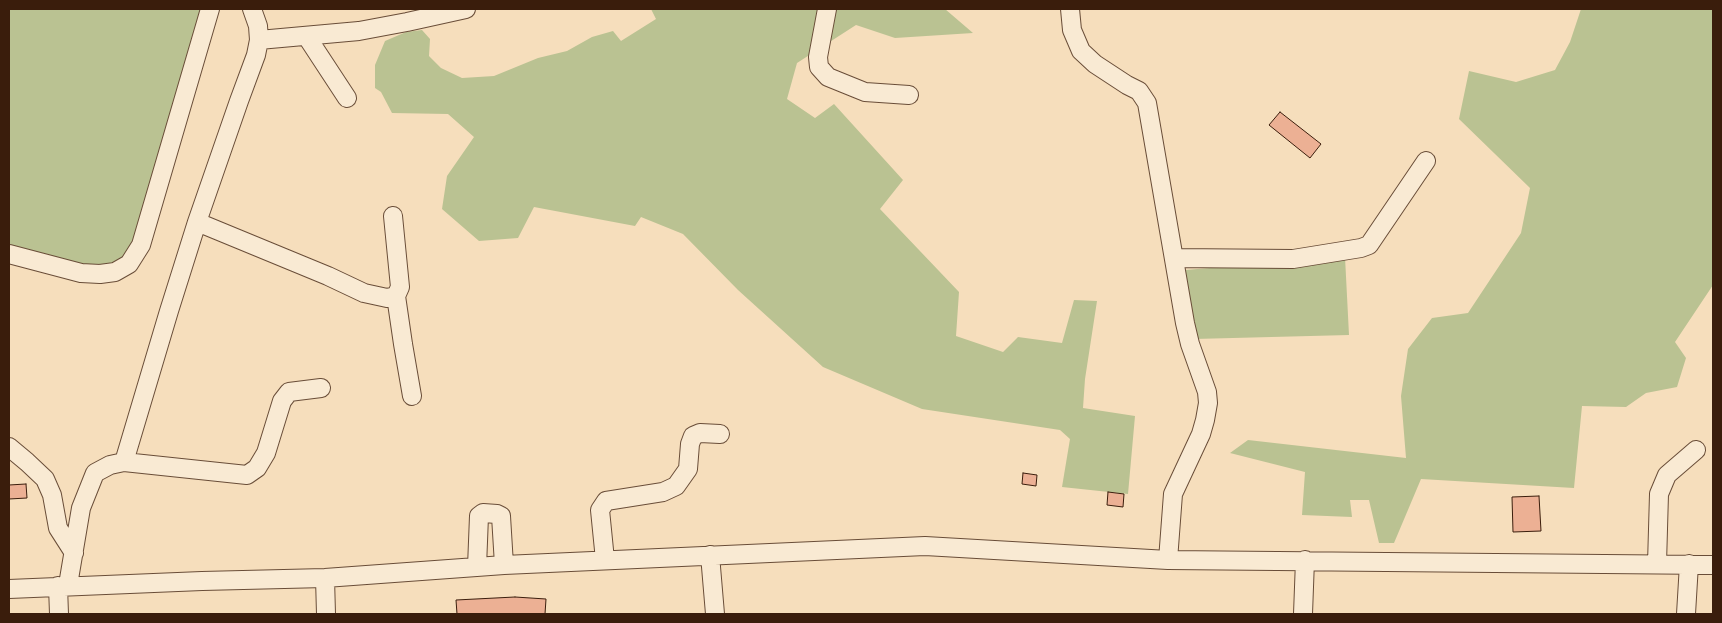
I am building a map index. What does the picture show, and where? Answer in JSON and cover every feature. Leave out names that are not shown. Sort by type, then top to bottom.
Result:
[{"type":"street","points":[[9,254],[81,273],[100,274],[116,272],[129,264],[141,245],[210,9]]},
{"type":"street","points":[[124,462],[169,310],[256,55],[259,40],[258,26],[252,9]]},
{"type":"street","points":[[259,40],[360,31],[466,9]]},
{"type":"street","points":[[827,9],[818,57],[819,67],[828,77],[865,92],[909,95]]},
{"type":"street","points":[[1070,9],[1072,30],[1081,51],[1095,64],[1139,92],[1147,103],[1185,323],[1190,344],[1207,392],[1208,403],[1205,420],[1173,494],[1168,560]]},
{"type":"street","points":[[307,37],[348,98]]},
{"type":"street","points":[[1174,258],[1293,259],[1361,248],[1370,244],[1426,161]]},
{"type":"street","points":[[393,216],[400,287],[396,296],[402,344],[412,396]]},
{"type":"street","points":[[198,222],[364,293],[387,298],[396,296]]},
{"type":"street","points":[[59,614],[63,586],[74,554],[81,508],[95,473],[110,465],[124,462],[246,475],[257,468],[266,453],[282,401],[289,392],[321,388]]},
{"type":"street","points":[[605,560],[600,510],[606,501],[663,492],[676,486],[688,469],[690,444],[693,436],[700,433],[720,434]]},
{"type":"street","points":[[9,447],[45,479],[52,495],[58,528],[74,554]]},
{"type":"street","points":[[1657,564],[1659,494],[1667,475],[1696,450]]},
{"type":"street","points":[[477,567],[479,516],[482,514],[497,514],[501,516],[504,556]]},
{"type":"street","points":[[478,549],[504,556],[605,560],[925,546],[1168,560],[1713,565]]},
{"type":"street","points":[[710,554],[715,614]]},
{"type":"street","points":[[9,589],[325,578],[477,567],[504,556]]},
{"type":"street","points":[[1303,614],[1305,560]]},
{"type":"street","points":[[1686,614],[1689,564]]},
{"type":"street","points":[[325,578],[326,614]]},
{"type":"green space","points":[[9,9],[202,9],[167,149],[125,262],[91,271],[9,251]]},
{"type":"green space","points":[[651,9],[945,9],[973,33],[895,38],[856,25],[797,63],[787,99],[815,118],[834,104],[903,180],[880,209],[959,292],[956,336],[1003,352],[1018,337],[1062,343],[1074,300],[1097,301],[1085,379],[1083,408],[1135,416],[1128,494],[1062,487],[1070,439],[1060,430],[922,409],[823,367],[738,290],[683,234],[641,217],[635,226],[534,207],[518,238],[479,241],[442,209],[447,176],[474,137],[448,114],[392,113],[381,92],[375,88],[375,65],[385,41],[406,32],[422,30],[430,39],[429,56],[441,68],[462,78],[494,76],[538,58],[567,51],[592,37],[613,31],[621,41],[656,19]]},
{"type":"green space","points":[[1581,9],[1713,9],[1713,285],[1675,342],[1686,358],[1677,387],[1646,393],[1626,407],[1582,406],[1574,488],[1421,479],[1394,543],[1379,543],[1369,500],[1350,500],[1352,517],[1302,515],[1305,472],[1230,453],[1248,440],[1406,458],[1401,396],[1408,349],[1432,318],[1468,313],[1521,233],[1530,188],[1459,119],[1469,71],[1516,82],[1555,70],[1570,42]]},
{"type":"green space","points":[[1345,257],[1349,335],[1194,339],[1185,270]]},
{"type":"building","points":[[1280,112],[1321,144],[1310,158],[1269,125]]},
{"type":"building","points":[[1023,473],[1037,475],[1036,486],[1022,484]]},
{"type":"building","points":[[26,484],[27,498],[9,499],[9,485]]},
{"type":"building","points":[[1108,492],[1124,494],[1123,507],[1107,505]]},
{"type":"building","points":[[1539,496],[1541,531],[1513,532],[1512,497]]},
{"type":"building","points":[[515,597],[546,599],[545,614],[457,614],[456,600]]}]
